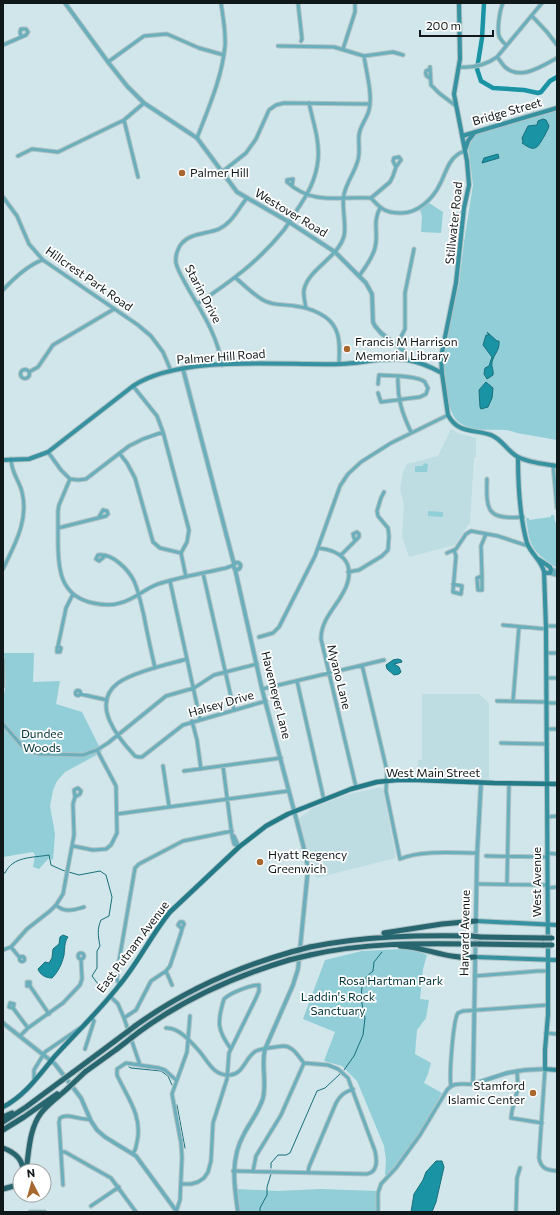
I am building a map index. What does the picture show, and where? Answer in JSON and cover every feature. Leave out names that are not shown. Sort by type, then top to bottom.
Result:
[{"type":"highway","points":[[3,1122],[135,1026],[174,1001],[210,982],[251,965],[310,947],[442,924],[476,921]]},
{"type":"highway","points":[[346,940],[400,936],[554,938]]},
{"type":"highway","points":[[27,1163],[35,1121],[45,1108],[66,1088],[139,1032],[176,1008],[215,988],[252,972],[310,955],[363,946],[416,943],[554,945]]},
{"type":"highway","points":[[363,946],[410,947],[449,956],[475,958]]},
{"type":"highway","points":[[3,1130],[66,1088]]},
{"type":"highway","points":[[3,1117],[40,1096]]},
{"type":"highway","points":[[3,1148],[12,1152],[18,1157],[21,1163]]},
{"type":"main road","name":"Stillwater Road","points":[[448,415],[442,373],[441,353],[456,284],[464,208],[469,185],[465,151],[455,95],[461,49],[459,3]]},
{"type":"main road","name":"Bridge Street","points":[[462,136],[557,108]]},
{"type":"main road","points":[[465,151],[468,141],[475,132]]},
{"type":"main road","name":"Palmer Hill Road","points":[[3,460],[32,458],[48,452],[133,386],[146,378],[171,371],[222,365],[276,363],[339,364],[385,359],[407,360],[425,365],[442,373]]},
{"type":"main road","points":[[448,415],[458,427],[491,435],[518,457],[528,461],[555,465]]},
{"type":"main road","points":[[518,457],[523,517],[528,544],[531,551],[547,570]]},
{"type":"main road","name":"West Avenue","points":[[545,1070],[548,1005],[545,580],[547,570]]},
{"type":"main road","name":"West Main Street","points":[[313,805],[356,787],[387,782],[418,780],[557,784]]},
{"type":"main road","name":"East Putnam Avenue","points":[[3,1107],[17,1098],[34,1081],[110,996],[170,912],[238,847],[266,826],[294,812],[313,805]]},
{"type":"main road","points":[[476,921],[557,925]]},
{"type":"main road","points":[[475,958],[557,960]]},
{"type":"main road","points":[[545,1070],[557,1070]]},
{"type":"street","name":"Westover Road","points":[[65,3],[108,62],[144,104],[197,138],[237,192],[289,222],[335,252],[359,276],[370,288],[372,294],[373,322],[375,326],[381,333],[406,352],[407,360]]},
{"type":"street","points":[[197,138],[222,68],[225,31],[221,3]]},
{"type":"street","points":[[298,3],[302,41]]},
{"type":"street","points":[[343,49],[355,12],[355,3]]},
{"type":"street","points":[[503,3],[498,30],[499,37],[506,45]]},
{"type":"street","points":[[459,67],[474,66],[491,62],[497,57],[542,3]]},
{"type":"street","points":[[532,16],[557,45]]},
{"type":"street","points":[[108,62],[144,36],[167,34],[199,48],[224,55]]},
{"type":"street","points":[[3,45],[21,36]]},
{"type":"street","points":[[278,46],[323,46],[343,49],[364,56],[394,52],[403,55]]},
{"type":"street","points":[[306,308],[304,290],[309,279],[335,252],[344,236],[343,198],[349,178],[360,154],[358,134],[369,111],[370,104],[364,56]]},
{"type":"street","points":[[497,57],[506,67],[515,72],[527,72],[557,58]]},
{"type":"street","points":[[430,68],[431,85],[456,106]]},
{"type":"street","points":[[448,99],[455,95]]},
{"type":"street","points":[[222,172],[246,153],[256,139],[269,110],[276,105],[284,103],[370,104]]},
{"type":"street","points":[[197,304],[236,278],[261,256],[283,231],[307,194],[313,183],[318,163],[319,149],[309,103]]},
{"type":"street","points":[[18,156],[32,149],[58,152],[124,120],[144,104]]},
{"type":"street","points":[[124,120],[138,177]]},
{"type":"street","points":[[292,186],[307,194],[326,199],[359,197],[371,198],[380,208],[392,213],[403,214],[414,211],[422,206],[437,190],[448,167],[456,155],[465,151]]},
{"type":"street","points":[[371,198],[390,182],[394,176],[396,167]]},
{"type":"street","name":"Hillcrest Park Road","points":[[3,197],[18,216],[29,244],[37,255],[42,260],[131,319],[151,336],[163,352],[171,371]]},
{"type":"street","name":"Starin Drive","points":[[222,365],[213,334],[177,266],[176,259],[181,244],[189,238],[219,229],[230,222],[247,198]]},
{"type":"street","points":[[359,276],[370,260],[375,249],[375,219],[380,208]]},
{"type":"street","points":[[397,345],[405,329],[405,294],[414,249]]},
{"type":"street","points":[[35,262],[37,255]]},
{"type":"street","points":[[3,290],[18,274],[35,262],[42,260]]},
{"type":"street","points":[[236,278],[263,301],[275,305],[294,305],[325,316],[336,330],[339,346],[339,364]]},
{"type":"street","points":[[29,372],[38,367],[53,345],[114,309]]},
{"type":"street","name":"Havemeyer Lane","points":[[183,369],[230,550],[236,566],[238,583],[262,689],[281,758],[308,869],[298,966],[294,981],[265,1049],[263,1061],[263,1098],[256,1115],[239,1143],[236,1154],[233,1171],[238,1212]]},
{"type":"street","points":[[378,384],[379,375],[398,376],[418,379],[425,382],[428,388],[426,394],[420,397],[381,402],[378,393]]},
{"type":"street","points":[[398,376],[397,390],[402,413],[411,432]]},
{"type":"street","points":[[133,386],[158,416],[163,432],[189,530],[188,542],[181,553],[186,577]]},
{"type":"street","points":[[259,637],[273,633],[276,630],[315,556],[340,486],[348,474],[356,465],[369,456],[411,432],[448,415]]},
{"type":"street","points":[[48,452],[61,470],[70,479],[86,479],[135,443],[163,432]]},
{"type":"street","points":[[120,454],[130,467],[135,478],[153,542],[160,548],[181,553]]},
{"type":"street","points":[[3,569],[21,530],[24,515],[22,493],[13,470],[11,460]]},
{"type":"street","points":[[555,465],[557,508]]},
{"type":"street","points":[[70,479],[59,505],[59,570],[65,585],[73,594],[88,602],[106,605],[120,603],[139,595],[156,584],[236,566]]},
{"type":"street","points":[[487,479],[488,508],[492,513],[502,517],[523,517]]},
{"type":"street","points":[[318,548],[335,551],[342,555],[347,564],[348,572],[360,569],[382,556],[388,550],[389,536],[388,528],[378,516],[377,510],[384,492]]},
{"type":"street","points":[[58,528],[99,517]]},
{"type":"street","points":[[447,553],[458,547],[468,533],[473,531],[525,545],[528,544]]},
{"type":"street","points":[[482,576],[482,546],[486,534]]},
{"type":"street","points":[[342,555],[355,541]]},
{"type":"street","points":[[453,584],[456,556],[454,550]]},
{"type":"street","points":[[105,556],[114,559],[134,581],[139,595],[155,668]]},
{"type":"street","points":[[547,570],[557,573]]},
{"type":"street","name":"Myano Lane","points":[[348,572],[346,588],[322,628],[321,643],[356,787]]},
{"type":"street","points":[[203,573],[234,710]]},
{"type":"street","points":[[170,581],[200,719]]},
{"type":"street","points":[[58,646],[66,608],[73,594]]},
{"type":"street","points":[[503,625],[546,628],[557,626]]},
{"type":"street","points":[[513,701],[519,627]]},
{"type":"street","points":[[546,653],[557,652]]},
{"type":"street","points":[[80,694],[107,700],[113,688],[124,679],[187,659]]},
{"type":"street","points":[[3,660],[3,686]]},
{"type":"street","points":[[262,689],[384,660]]},
{"type":"street","points":[[3,724],[23,747],[30,751],[39,754],[83,755],[97,750],[108,743],[166,696],[194,688],[214,675],[257,664]]},
{"type":"street","points":[[362,665],[388,774],[386,791],[400,859],[429,854],[477,853]]},
{"type":"street","points":[[546,678],[557,678]]},
{"type":"street","points":[[297,681],[324,800]]},
{"type":"street","name":"Halsey Drive","points":[[107,700],[109,721],[117,735],[136,756],[142,757],[179,727],[192,721],[266,701]]},
{"type":"street","points":[[497,701],[557,703]]},
{"type":"street","points":[[192,721],[197,740],[201,769]]},
{"type":"street","points":[[546,729],[557,728]]},
{"type":"street","points":[[501,743],[547,744]]},
{"type":"street","points":[[73,846],[99,851],[106,849],[112,845],[117,832],[116,786],[97,750]]},
{"type":"street","points":[[184,771],[281,758]]},
{"type":"street","points":[[163,766],[169,806]]},
{"type":"street","points":[[223,766],[232,831],[238,847]]},
{"type":"street","name":"Harvard Avenue","points":[[474,1084],[474,976],[477,853],[481,783]]},
{"type":"street","points":[[507,884],[509,783]]},
{"type":"street","points":[[117,814],[288,791]]},
{"type":"street","points":[[3,950],[11,947],[27,929],[56,905],[63,894],[75,830],[73,804],[75,797]]},
{"type":"street","points":[[547,817],[557,816]]},
{"type":"street","points":[[120,984],[117,979],[118,965],[135,868],[139,864],[183,841],[232,831]]},
{"type":"street","points":[[486,856],[508,857],[557,854]]},
{"type":"street","points":[[477,884],[557,887]]},
{"type":"street","points":[[56,905],[59,908],[68,911],[84,907]]},
{"type":"street","points":[[124,1018],[136,1010],[151,981],[166,971],[171,964],[182,929]]},
{"type":"street","points":[[11,947],[20,958]]},
{"type":"street","points":[[20,1036],[28,1028],[63,1003],[80,985],[82,979],[81,959]]},
{"type":"street","points":[[166,971],[172,985]]},
{"type":"street","points":[[474,976],[548,971]]},
{"type":"street","points":[[181,1184],[198,1182],[207,1175],[211,1161],[213,1123],[227,1075],[228,1059],[231,1049],[256,998],[259,985],[254,985],[224,999],[220,1031],[231,1049]]},
{"type":"street","points":[[30,986],[49,1014]]},
{"type":"street","points":[[110,996],[118,1004],[140,1065]]},
{"type":"street","points":[[451,1086],[452,1050],[456,1015],[460,1012],[474,1010],[548,1005]]},
{"type":"street","points":[[13,1008],[28,1028]]},
{"type":"street","points":[[177,1212],[181,1184],[182,1147],[172,1094],[187,1052],[190,1016]]},
{"type":"street","points":[[85,1049],[94,1021],[91,1017]]},
{"type":"street","points":[[3,1023],[52,1060],[79,1096],[94,1127],[102,1135],[133,1153],[141,1161],[177,1212]]},
{"type":"street","points":[[34,1081],[34,1072],[44,1054],[66,1036],[83,1026]]},
{"type":"street","points":[[166,1028],[178,1032],[197,1049],[213,1070],[221,1074],[227,1075],[238,1073],[253,1053],[258,1050],[287,1046],[293,1049],[304,1063],[328,1066],[338,1069],[348,1078],[376,1155],[375,1168],[372,1172],[367,1174],[233,1171]]},
{"type":"street","points":[[546,1033],[557,1034]]},
{"type":"street","points":[[187,1052],[197,1049]]},
{"type":"street","points":[[133,1153],[136,1150],[139,1125],[136,1113],[120,1080],[117,1070],[126,1063],[140,1065],[163,1069],[176,1080]]},
{"type":"street","points":[[253,1171],[256,1156],[281,1115],[304,1063]]},
{"type":"street","points":[[378,1212],[378,1196],[381,1184],[396,1168],[420,1135],[448,1088],[458,1084],[474,1084],[499,1075],[517,1071],[545,1070]]},
{"type":"street","name":"West Avenue","points":[[545,1070],[540,1160],[542,1167],[557,1171]]},
{"type":"street","points":[[517,1071],[518,1088],[511,1117],[512,1119],[542,1123]]},
{"type":"street","points":[[308,1172],[336,1103],[343,1093],[352,1089]]},
{"type":"street","points":[[63,1185],[60,1118],[66,1116],[85,1120],[90,1119]]},
{"type":"street","points":[[61,1152],[65,1152],[113,1180],[136,1212]]},
{"type":"street","points":[[516,1212],[517,1178],[520,1168]]},
{"type":"street","points":[[91,1206],[119,1187]]},
{"type":"street","points":[[30,1212],[45,1212]]},
{"type":"shaded area","points":[[543,119],[546,120],[549,126],[538,146],[536,148],[530,148],[522,143],[522,138],[528,126],[537,125],[538,121]]},
{"type":"shaded area","points":[[498,154],[499,158],[482,163],[484,158]]},
{"type":"shaded area","points":[[487,332],[499,341],[499,344],[492,362],[493,375],[487,379],[484,374],[485,368],[489,366],[492,357],[483,345],[486,335],[489,335]]},
{"type":"shaded area","points":[[486,382],[493,388],[492,398],[488,407],[481,409],[479,390]]},
{"type":"shaded area","points":[[451,429],[458,433],[476,438],[476,457],[474,457],[470,524],[455,545],[409,557],[402,537],[404,504],[400,489],[403,472],[407,464],[438,456]]},
{"type":"shaded area","points":[[398,659],[402,662],[394,664],[399,667],[401,672],[394,675],[387,669],[386,665],[393,660]]},
{"type":"shaded area","points":[[422,694],[479,694],[489,703],[489,779],[422,775],[417,773],[418,760],[422,760]]},
{"type":"shaded area","points":[[381,787],[383,790],[396,858],[316,878],[297,820],[313,808],[345,795]]},
{"type":"shaded area","points":[[63,935],[68,937],[65,943],[61,965],[52,978],[45,977],[38,969],[45,962],[49,963],[52,958],[53,949],[59,944],[60,937]]},
{"type":"shaded area","points":[[436,1161],[442,1161],[444,1167],[436,1202],[432,1212],[411,1212],[414,1194],[426,1172]]},
{"type":"green space","points":[[557,111],[557,440],[506,430],[482,430],[470,428],[460,423],[455,418],[448,401],[444,380],[443,353],[459,284],[473,185],[468,147],[476,134]]},
{"type":"green space","points":[[429,203],[443,212],[441,233],[421,232],[422,216],[420,210]]},
{"type":"green space","points":[[425,463],[428,464],[427,472],[415,472],[415,466],[422,466]]},
{"type":"green space","points":[[428,511],[443,512],[443,517],[428,516]]},
{"type":"green space","points":[[551,515],[554,515],[555,522],[557,523],[557,568],[537,553],[531,543],[526,518],[529,518],[529,520],[551,517]]},
{"type":"green space","name":"Dundee Woods","points":[[4,653],[34,653],[33,682],[60,681],[56,704],[82,712],[102,752],[65,772],[57,781],[53,790],[50,806],[55,834],[53,860],[49,858],[39,869],[33,867],[35,855],[33,852],[3,857],[3,700],[6,683]]},
{"type":"green space","points":[[403,949],[415,950],[427,955],[423,969],[420,999],[429,1000],[426,1018],[417,1030],[415,1054],[431,1063],[424,1083],[442,1093],[421,1130],[387,1176],[385,1175],[386,1160],[384,1146],[357,1081],[342,1066],[324,1061],[335,1032],[303,1019],[325,960],[362,951]]},
{"type":"green space","points":[[236,1189],[278,1191],[320,1189],[378,1191],[379,1212],[240,1212]]},
{"type":"waterway","points":[[484,3],[482,38],[477,69],[481,81],[493,88],[524,90],[538,93],[541,92],[550,81],[557,77]]},
{"type":"waterway","points":[[3,873],[5,873],[8,867],[18,861],[49,855],[51,865],[62,870],[79,875],[100,871],[106,875],[112,897],[109,916],[101,920],[99,926],[98,936],[100,946],[97,951],[97,968],[92,976],[104,992]]},
{"type":"waterway","points":[[344,1070],[354,1056],[363,1035],[365,1018],[361,999],[362,986],[366,983],[366,977],[373,971],[374,962],[382,952]]},
{"type":"waterway","points":[[129,1067],[161,1071],[168,1076],[172,1085]]},
{"type":"waterway","points":[[271,1168],[271,1163],[278,1155],[286,1155],[290,1153],[317,1091],[325,1088],[340,1074]]},
{"type":"waterway","points":[[177,1105],[185,1148]]},
{"type":"waterway","points":[[260,1212],[260,1208],[267,1195],[267,1187],[271,1174]]},
{"type":"place","name":"Palmer Hill","points":[[182,173]]},
{"type":"place","name":"Francis M Harrison Memorial Library","points":[[347,349]]},
{"type":"place","name":"Hyatt Regency Greenwich","points":[[260,862]]},
{"type":"place","name":"Stamford Islamic Center","points":[[533,1093]]},
{"type":"park label","name":"Rosa Hartman Park","points":[[391,981]]},
{"type":"park label","name":"Laddin's Rock Sanctuary","points":[[338,1004]]}]
